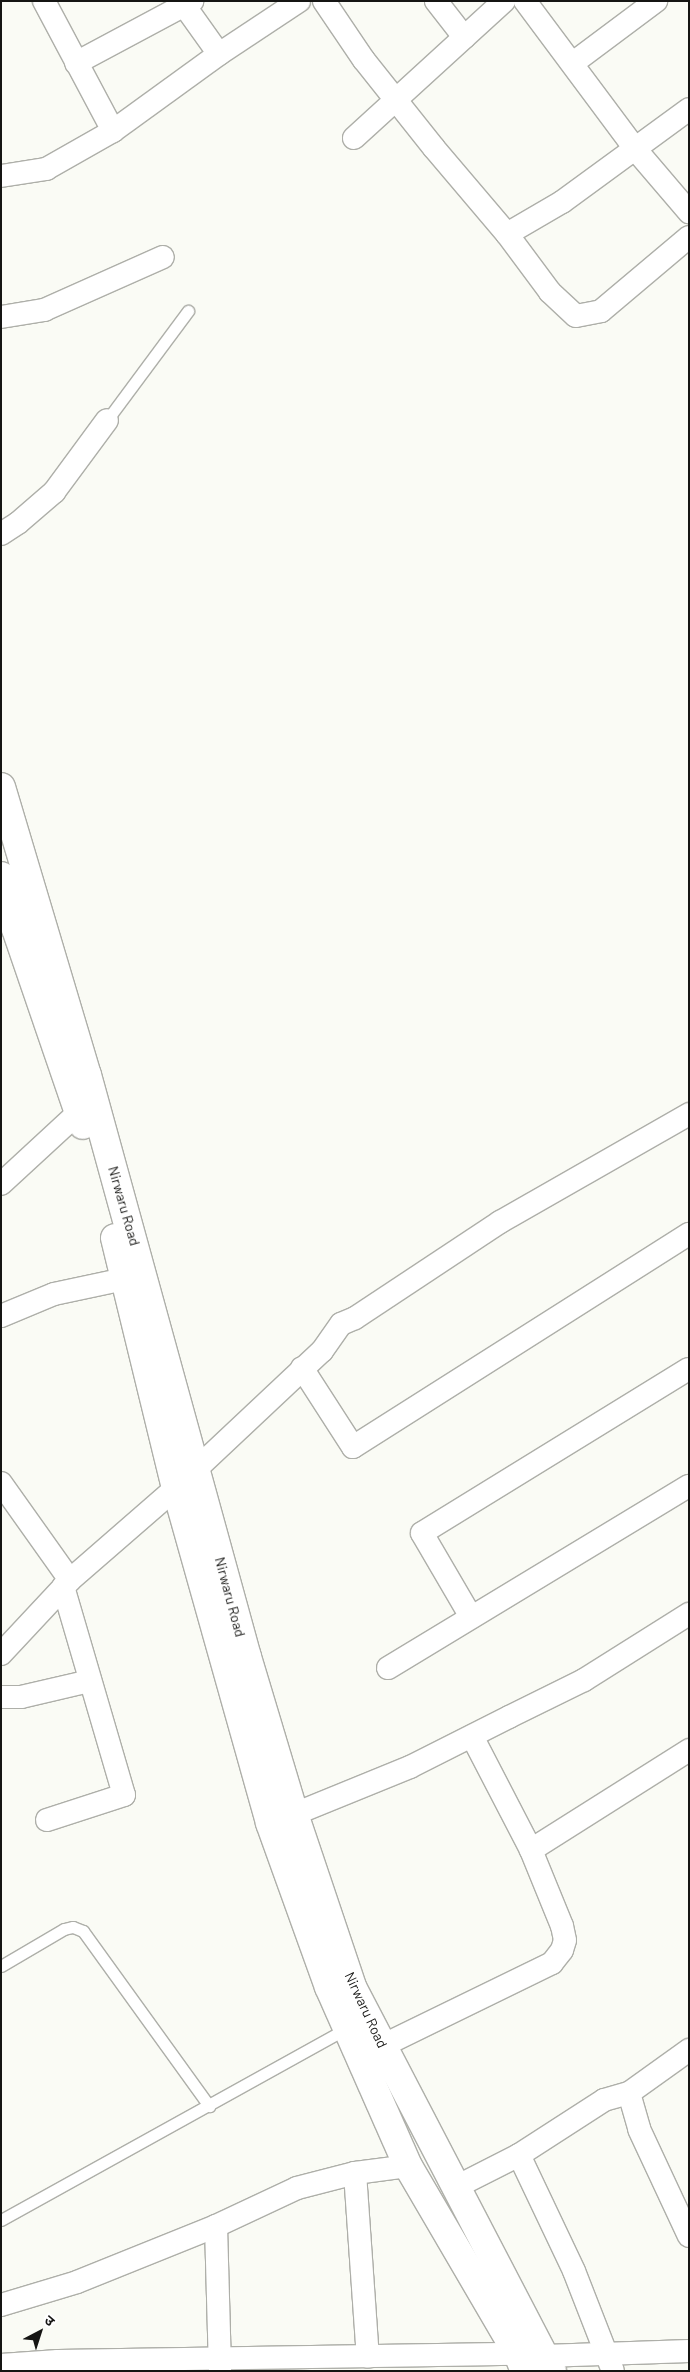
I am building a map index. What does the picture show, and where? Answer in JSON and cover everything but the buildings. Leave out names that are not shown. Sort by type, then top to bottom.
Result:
[{"type":"street","points":[[44,1],[113,131]]},
{"type":"street","points":[[1,176],[46,169],[113,131],[219,54],[299,1]]},
{"type":"street","points":[[324,1],[364,60],[507,234],[550,292],[576,316],[601,311],[689,237]]},
{"type":"street","points":[[436,1],[464,37]]},
{"type":"street","points":[[354,138],[504,1]]},
{"type":"street","points":[[525,1],[636,150],[689,212]]},
{"type":"street","points":[[573,63],[656,1]]},
{"type":"street","points":[[76,63],[188,3],[219,54]]},
{"type":"street","points":[[507,234],[562,202],[636,150],[689,109]]},
{"type":"street","points":[[1,317],[44,310],[164,257]]},
{"type":"street","points":[[1,534],[18,524],[54,492],[108,420]]},
{"type":"street","name":"Nirwaru Road","points":[[1,787],[87,1075],[196,1467],[247,1657],[282,1819]]},
{"type":"street","name":"Nirwaru Road","points":[[1,876],[16,929],[102,1179],[124,1280],[176,1488],[282,1819],[329,1987],[358,2023],[382,2046],[456,2187],[535,2363]]},
{"type":"street","points":[[1,1184],[79,1112]]},
{"type":"street","points":[[1,1654],[67,1584],[176,1488],[196,1467],[322,1351],[341,1324],[355,1318],[500,1222],[689,1114]]},
{"type":"street","points":[[302,1368],[353,1448],[689,1234]]},
{"type":"street","points":[[1,1316],[54,1294],[124,1280]]},
{"type":"street","points":[[471,1617],[422,1533],[689,1369]]},
{"type":"street","points":[[1,1483],[67,1584],[90,1681],[124,1795],[47,1820]]},
{"type":"street","points":[[388,1668],[689,1486]]},
{"type":"street","points":[[282,1819],[410,1767],[584,1680],[689,1614]]},
{"type":"street","points":[[1,1697],[21,1697],[90,1681]]},
{"type":"street","points":[[382,2046],[552,1963],[562,1950],[565,1940],[562,1926],[531,1850],[472,1736]]},
{"type":"street","points":[[531,1850],[689,1750]]},
{"type":"street","name":"Nirwaru Road","points":[[358,2023],[408,2166],[535,2363]]},
{"type":"street","points":[[456,2187],[519,2154],[604,2100],[629,2093],[689,2050]]},
{"type":"street","points":[[629,2093],[639,2129],[689,2236]]},
{"type":"street","points":[[519,2154],[535,2191],[554,2226],[610,2362]]},
{"type":"street","points":[[1,2306],[77,2282],[216,2226],[296,2188],[355,2173],[408,2166]]},
{"type":"street","points":[[355,2173],[368,2357]]},
{"type":"street","points":[[216,2226],[220,2365]]},
{"type":"street","points":[[1,2365],[58,2361],[220,2365],[368,2357],[535,2363],[610,2362],[689,2350]]},
{"type":"lane","points":[[108,420],[188,311]]},
{"type":"lane","points":[[1,1966],[64,1929],[73,1928],[84,1932],[208,2106]]},
{"type":"lane","points":[[1,2220],[358,2023]]}]
